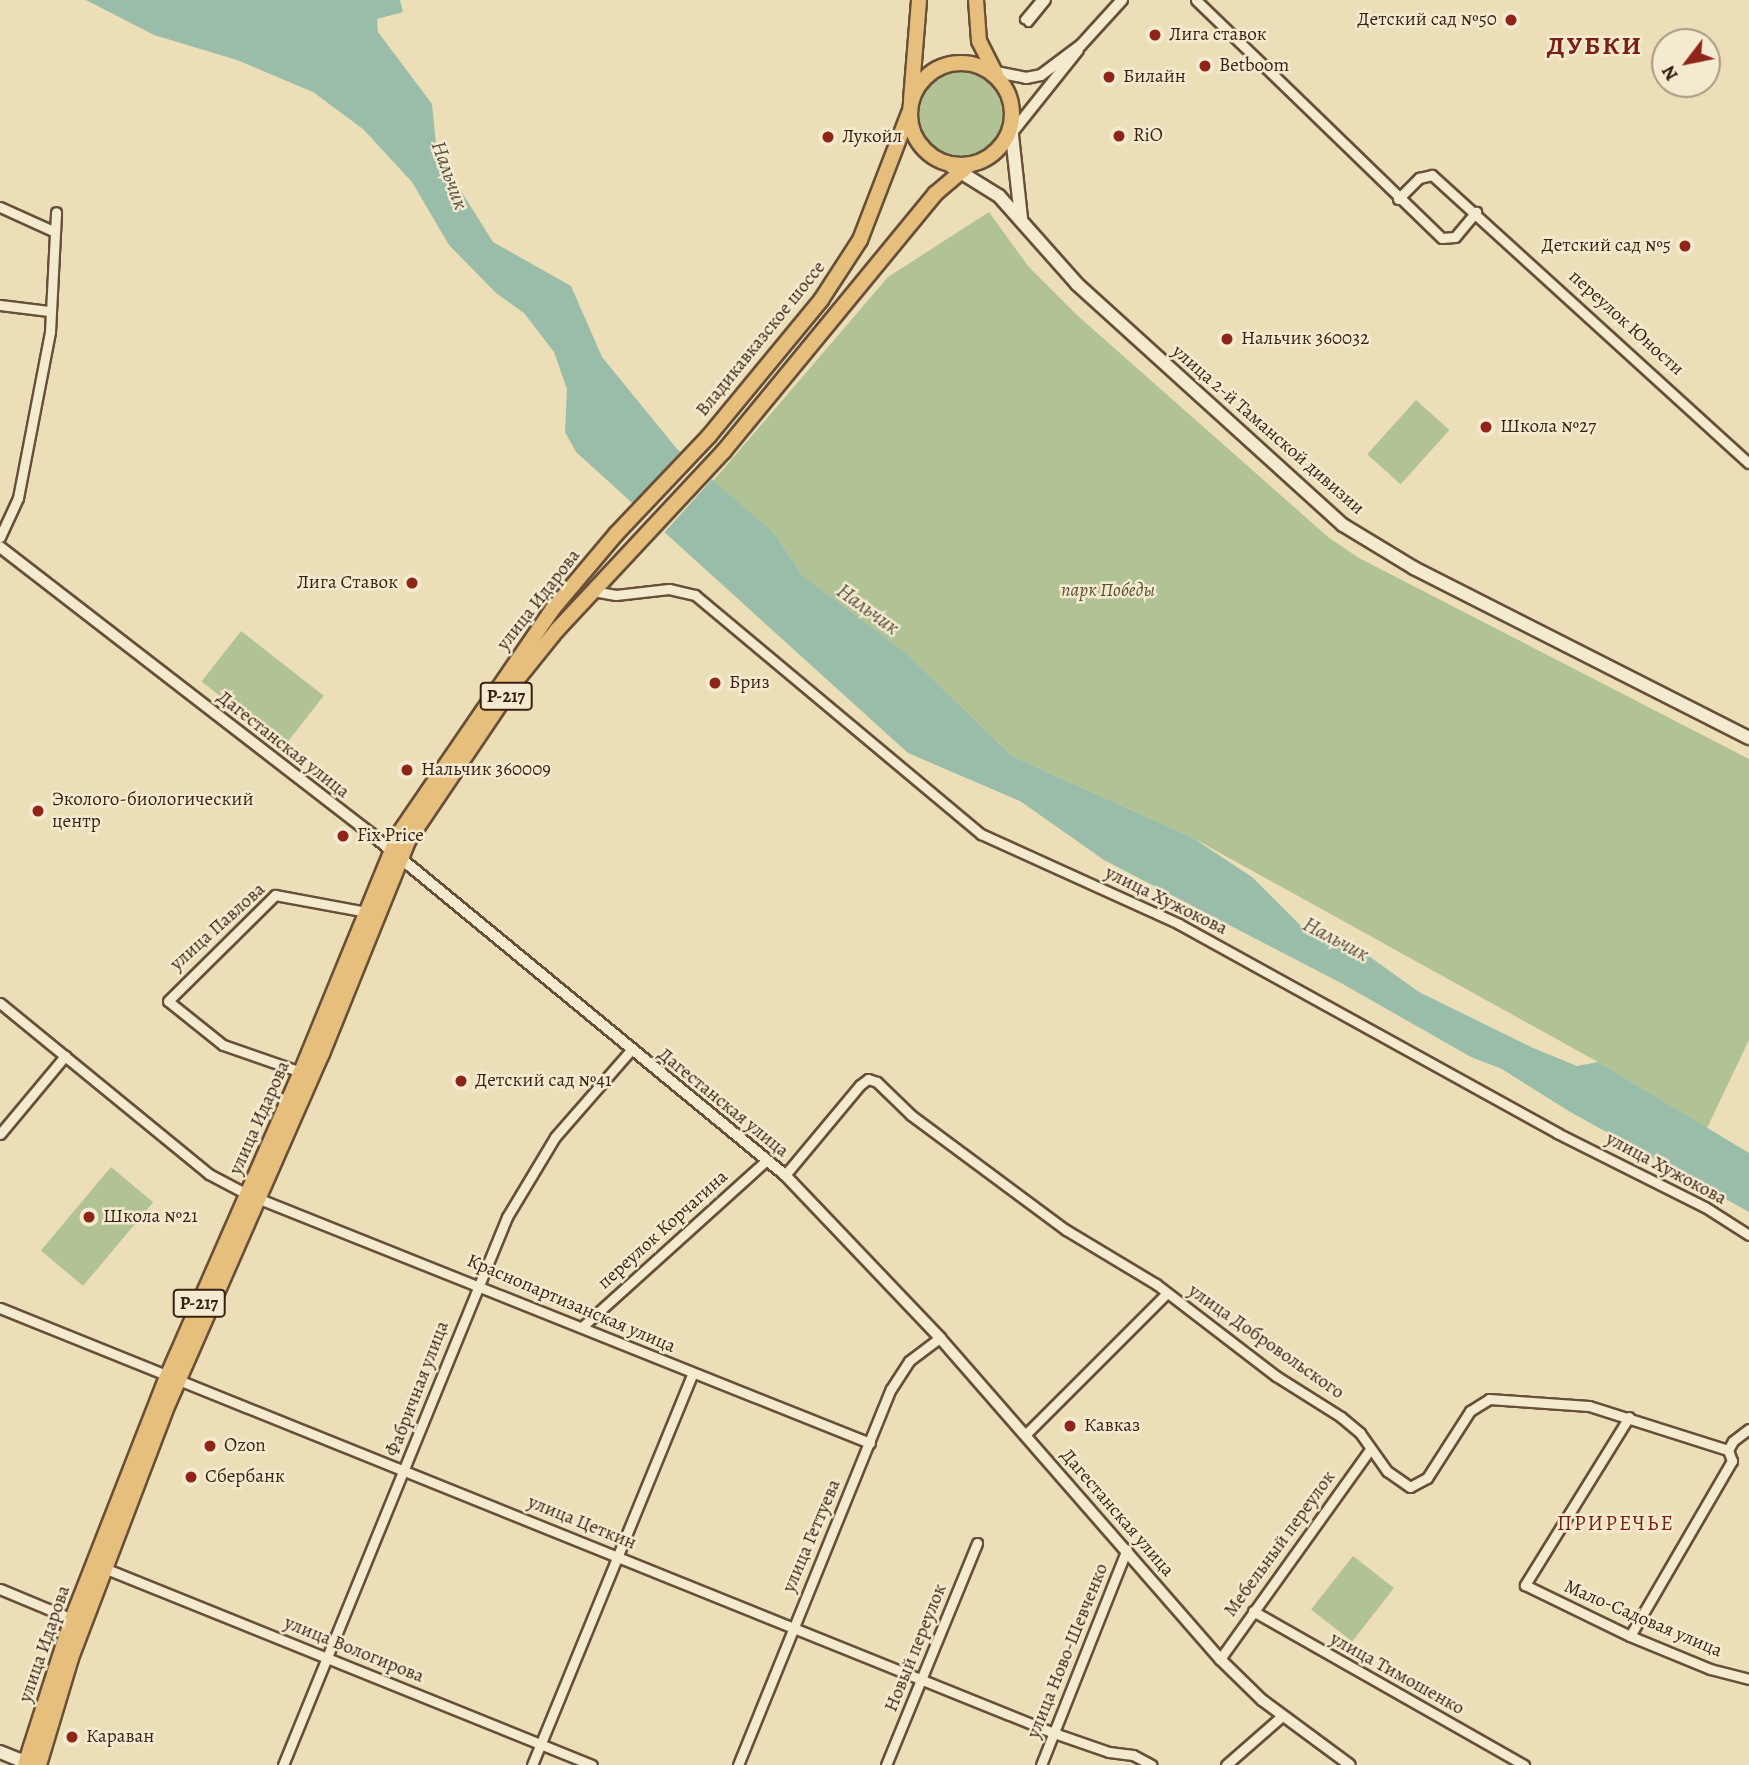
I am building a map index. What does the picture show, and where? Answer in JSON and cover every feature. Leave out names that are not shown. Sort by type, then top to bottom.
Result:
[{"type":"main road","name":"Владикавказское шоссе","points":[[616,534],[709,436],[806,319],[849,258],[881,191],[910,107],[919,0]]},
{"type":"main road","points":[[976,0],[979,41],[994,74],[1009,95],[1009,135],[1021,218]]},
{"type":"main road","name":"Р-217","points":[[994,74],[970,64],[949,64],[924,78],[910,107],[920,146],[960,167],[992,156],[1009,135]]},
{"type":"main road","name":"улица 2-й Таманской дивизии","points":[[960,167],[988,186],[1021,218],[1077,284],[1343,524],[1414,568],[1749,738]]},
{"type":"main road","name":"улица Идарова","points":[[31,1764],[72,1619],[252,1196],[368,912],[395,856],[516,681],[593,591],[724,450],[960,167]]},
{"type":"main road","name":"улица Идарова","points":[[252,1196],[322,1054],[416,806],[530,639],[616,534]]},
{"type":"main road","name":"улица Идарова","points":[[31,1764],[172,1379]]},
{"type":"main road","points":[[0,1752],[31,1764]]},
{"type":"street","points":[[1040,0],[1026,20],[1046,0]]},
{"type":"street","points":[[1009,135],[1081,45],[1122,0]]},
{"type":"street","points":[[1196,0],[1398,199],[1447,240],[1476,212]]},
{"type":"street","points":[[994,74],[1026,78],[1041,75],[1081,45]]},
{"type":"street","name":"переулок Юности","points":[[1398,199],[1419,178],[1432,175],[1476,212],[1749,463]]},
{"type":"street","points":[[0,207],[53,231]]},
{"type":"street","points":[[0,537],[18,498],[50,332],[56,212]]},
{"type":"street","points":[[0,305],[49,311]]},
{"type":"street","name":"Дагестанская улица","points":[[0,547],[395,856],[630,1051],[785,1175],[940,1338],[1127,1549],[1220,1659],[1282,1716],[1350,1765]]},
{"type":"street","name":"улица Хужокова","points":[[593,591],[616,595],[669,589],[695,595],[874,750],[981,834],[1179,924],[1557,1132],[1705,1207],[1749,1235]]},
{"type":"street","name":"улица Павлова","points":[[301,1072],[223,1045],[168,1001],[275,895],[368,912]]},
{"type":"street","name":"Краснопартизанская улица","points":[[0,1003],[209,1174],[252,1196],[478,1284],[692,1374],[870,1443]]},
{"type":"street","name":"Фабричная улица","points":[[283,1765],[507,1217],[555,1137],[630,1051]]},
{"type":"street","points":[[0,1134],[65,1056]]},
{"type":"street","name":"улица Добровольского","points":[[785,1175],[868,1079],[1066,1230],[1167,1293],[1276,1376],[1340,1417],[1368,1442],[1370,1451],[1400,1483],[1414,1486],[1427,1478],[1455,1430],[1481,1401],[1559,1401],[1629,1417],[1728,1450]]},
{"type":"street","name":"переулок Корчагина","points":[[583,1326],[767,1160]]},
{"type":"street","points":[[1026,1434],[1167,1293]]},
{"type":"street","name":"улица Цеткин","points":[[0,1308],[1054,1733],[1110,1752],[1133,1755],[1152,1765]]},
{"type":"street","name":"улица Геттуева","points":[[738,1765],[899,1373],[940,1338]]},
{"type":"street","points":[[532,1765],[620,1557],[692,1374]]},
{"type":"street","name":"Мало-Садовая улица","points":[[1629,1417],[1525,1585],[1630,1636],[1710,1669],[1749,1679]]},
{"type":"street","points":[[1630,1636],[1732,1461],[1728,1450],[1732,1441],[1749,1429]]},
{"type":"street","name":"Мебельный переулок","points":[[1220,1659],[1370,1451]]},
{"type":"street","name":"Новый переулок","points":[[886,1765],[978,1544]]},
{"type":"street","name":"улица Ново-Шевченко","points":[[1041,1765],[1127,1549]]},
{"type":"street","name":"улица Вологирова","points":[[104,1568],[592,1765]]},
{"type":"street","points":[[0,1589],[72,1619]]},
{"type":"street","name":"улица Тимошенко","points":[[1253,1611],[1524,1765]]},
{"type":"street","points":[[1226,1765],[1282,1716]]},
{"type":"green space","points":[[961,71],[978,75],[992,84],[1001,98],[1005,115],[1001,132],[992,146],[978,155],[961,159],[944,155],[930,146],[921,132],[917,115],[921,98],[930,84],[944,75]]},
{"type":"green space","name":"парк Победы","points":[[989,212],[1028,266],[1078,316],[1328,537],[1359,558],[1749,759],[1749,1040],[1707,1128],[1598,1062],[1193,838],[1012,756],[905,652],[803,576],[774,533],[713,481],[888,277]]},
{"type":"green space","points":[[1416,400],[1449,430],[1401,484],[1367,454]]},
{"type":"green space","points":[[241,631],[324,696],[284,746],[202,681]]},
{"type":"green space","points":[[111,1167],[153,1202],[83,1286],[41,1250]]},
{"type":"green space","points":[[1353,1556],[1394,1588],[1352,1642],[1311,1610]]},
{"type":"water","name":"Нальчик","points":[[86,0],[400,0],[403,12],[377,19],[378,32],[432,104],[437,153],[493,242],[571,286],[602,357],[677,449],[774,533],[803,576],[905,652],[1012,756],[1193,838],[1252,877],[1302,927],[1352,944],[1419,992],[1533,1048],[1577,1066],[1598,1062],[1749,1153],[1749,1212],[1567,1110],[1502,1069],[1471,1057],[1341,983],[1104,860],[1020,801],[908,753],[576,452],[565,432],[567,389],[554,352],[524,313],[496,293],[449,245],[412,182],[363,129],[313,92],[237,60],[154,35]]},
{"type":"pier","points":[[683,449],[714,477],[661,536],[630,508]]},
{"type":"place","name":"Детский сад №50","points":[[1511,20]]},
{"type":"place","name":"Лига ставок","points":[[1155,35]]},
{"type":"place","name":"Betboom","points":[[1205,66]]},
{"type":"place","name":"Билайн","points":[[1109,77]]},
{"type":"place","name":"RiO","points":[[1119,136]]},
{"type":"place","name":"Лукойл","points":[[828,137]]},
{"type":"place","name":"Детский сад №5","points":[[1685,246]]},
{"type":"place","name":"Нальчик 360032","points":[[1227,339]]},
{"type":"place","name":"Школа №27","points":[[1486,427]]},
{"type":"place","name":"Лига Ставок","points":[[412,583]]},
{"type":"place","name":"Бриз","points":[[715,683]]},
{"type":"place","name":"Нальчик 360009","points":[[407,770]]},
{"type":"place","name":"Эколого-биологический центр","points":[[38,811]]},
{"type":"place","name":"Fix Price","points":[[343,836]]},
{"type":"place","name":"Детский сад №41","points":[[461,1081]]},
{"type":"place","name":"Школа №21","points":[[89,1217]]},
{"type":"place","name":"Кавказ","points":[[1070,1426]]},
{"type":"place","name":"Ozon","points":[[210,1446]]},
{"type":"place","name":"Сбербанк","points":[[191,1477]]},
{"type":"place","name":"Караван","points":[[72,1737]]},
{"type":"district","name":"ДУБКИ","points":[[1595,46]]},
{"type":"district","name":"ПРИРЕЧЬЕ","points":[[1616,1523]]}]
